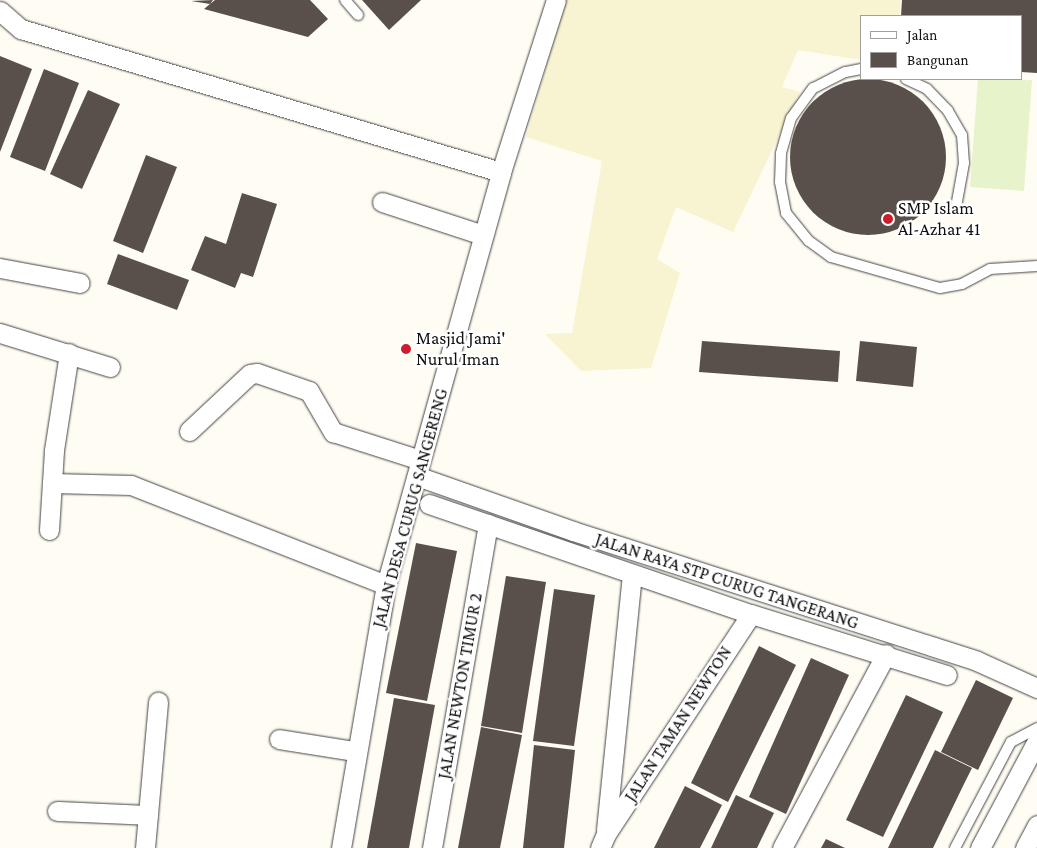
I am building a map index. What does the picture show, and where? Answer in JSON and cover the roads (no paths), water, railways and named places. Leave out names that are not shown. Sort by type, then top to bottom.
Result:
[{"type":"street","name":"JALAN DESA CURUG SANGERENG","points":[[341,848],[355,751],[386,585],[500,172],[556,0]]},
{"type":"street","points":[[0,11],[21,29],[500,172]]},
{"type":"street","points":[[382,202],[483,235]]},
{"type":"street","points":[[0,268],[80,283]]},
{"type":"street","points":[[0,333],[110,367]]},
{"type":"street","points":[[49,530],[52,483],[69,353]]},
{"type":"street","name":"JALAN RAYA STP CURUG TANGERANG","points":[[189,431],[250,374],[257,373],[309,391],[333,432],[573,531],[977,661],[1037,688]]},
{"type":"street","points":[[52,483],[131,485],[386,585]]},
{"type":"street","points":[[429,504],[750,614],[886,654],[947,675]]},
{"type":"street","name":"JALAN NEWTON TIMUR 2","points":[[432,848],[488,524]]},
{"type":"street","name":"JALAN TAMAN NEWTON","points":[[603,841],[632,574]]},
{"type":"street","name":"JALAN TAMAN NEWTON","points":[[603,841],[750,614]]},
{"type":"street","points":[[782,848],[886,654]]},
{"type":"street","points":[[145,848],[158,702]]},
{"type":"street","points":[[279,739],[355,751]]},
{"type":"street","points":[[980,848],[1037,741]]},
{"type":"street","points":[[57,811],[148,816]]},
{"type":"street","points":[[1025,848],[1037,825]]},
{"type":"lane","points":[[345,0],[358,15]]},
{"type":"lane","points":[[860,69],[845,72],[813,88],[791,118],[781,154],[780,182],[786,213],[809,241],[831,257],[940,288],[962,284],[990,269],[1037,266]]},
{"type":"lane","points":[[908,80],[927,88],[948,111],[962,135],[964,163],[956,207]]},
{"type":"lane","points":[[955,848],[1011,742],[1037,728]]},
{"type":"place","name":"SMP Islam Al-Azhar 41","points":[[888,219]]},
{"type":"place","name":"Masjid Jami' Nurul Iman","points":[[406,349]]}]
